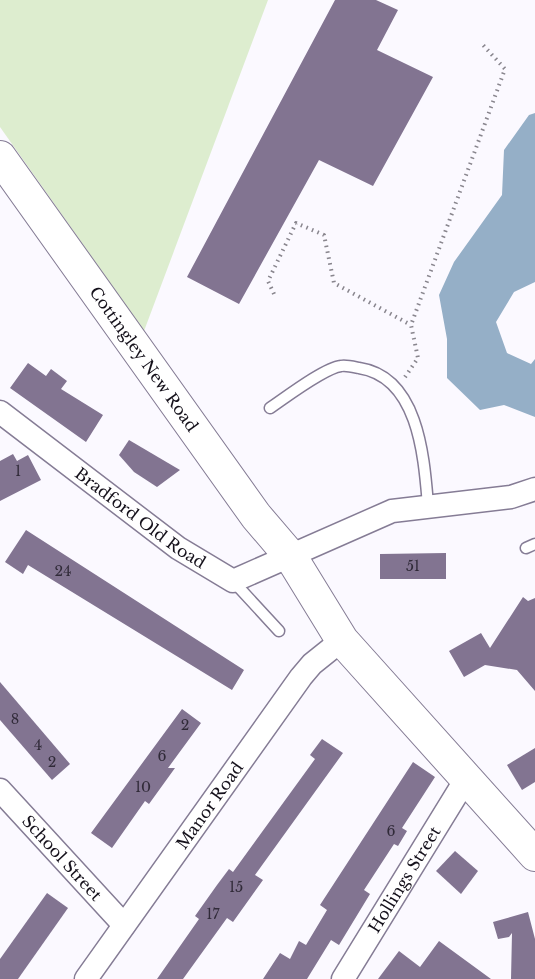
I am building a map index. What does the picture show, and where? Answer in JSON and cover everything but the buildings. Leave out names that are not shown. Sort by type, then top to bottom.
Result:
[{"type":"main road","name":"Cottingley New Road","points":[[0,157],[256,516],[291,557],[342,640],[466,779]]},
{"type":"main road","points":[[466,779],[532,846]]},
{"type":"street","name":"Bradford Old Road","points":[[0,412],[178,548],[233,581]]},
{"type":"street","points":[[233,581],[392,511],[511,497],[535,489]]},
{"type":"street","name":"Manor Road","points":[[86,979],[301,677],[312,664],[342,640]]},
{"type":"street","name":"Hollings Street","points":[[343,979],[466,779]]},
{"type":"street","name":"School Street","points":[[0,790],[124,925]]},
{"type":"lane","points":[[270,408],[341,366],[368,369],[381,376],[396,388],[409,409],[424,455],[428,505]]},
{"type":"lane","points":[[233,581],[279,631]]},
{"type":"path","points":[[396,388],[418,358],[411,325],[505,69],[483,45]]},
{"type":"path","points":[[274,294],[268,281],[296,223],[324,235],[334,283],[411,325]]},
{"type":"green space","points":[[0,0],[268,0],[144,331],[0,127]]},
{"type":"water","points":[[535,113],[535,282],[514,292],[496,322],[507,353],[531,364],[535,359],[535,417],[504,405],[480,410],[447,378],[447,339],[439,295],[454,262],[502,195],[504,150],[529,115]]}]
